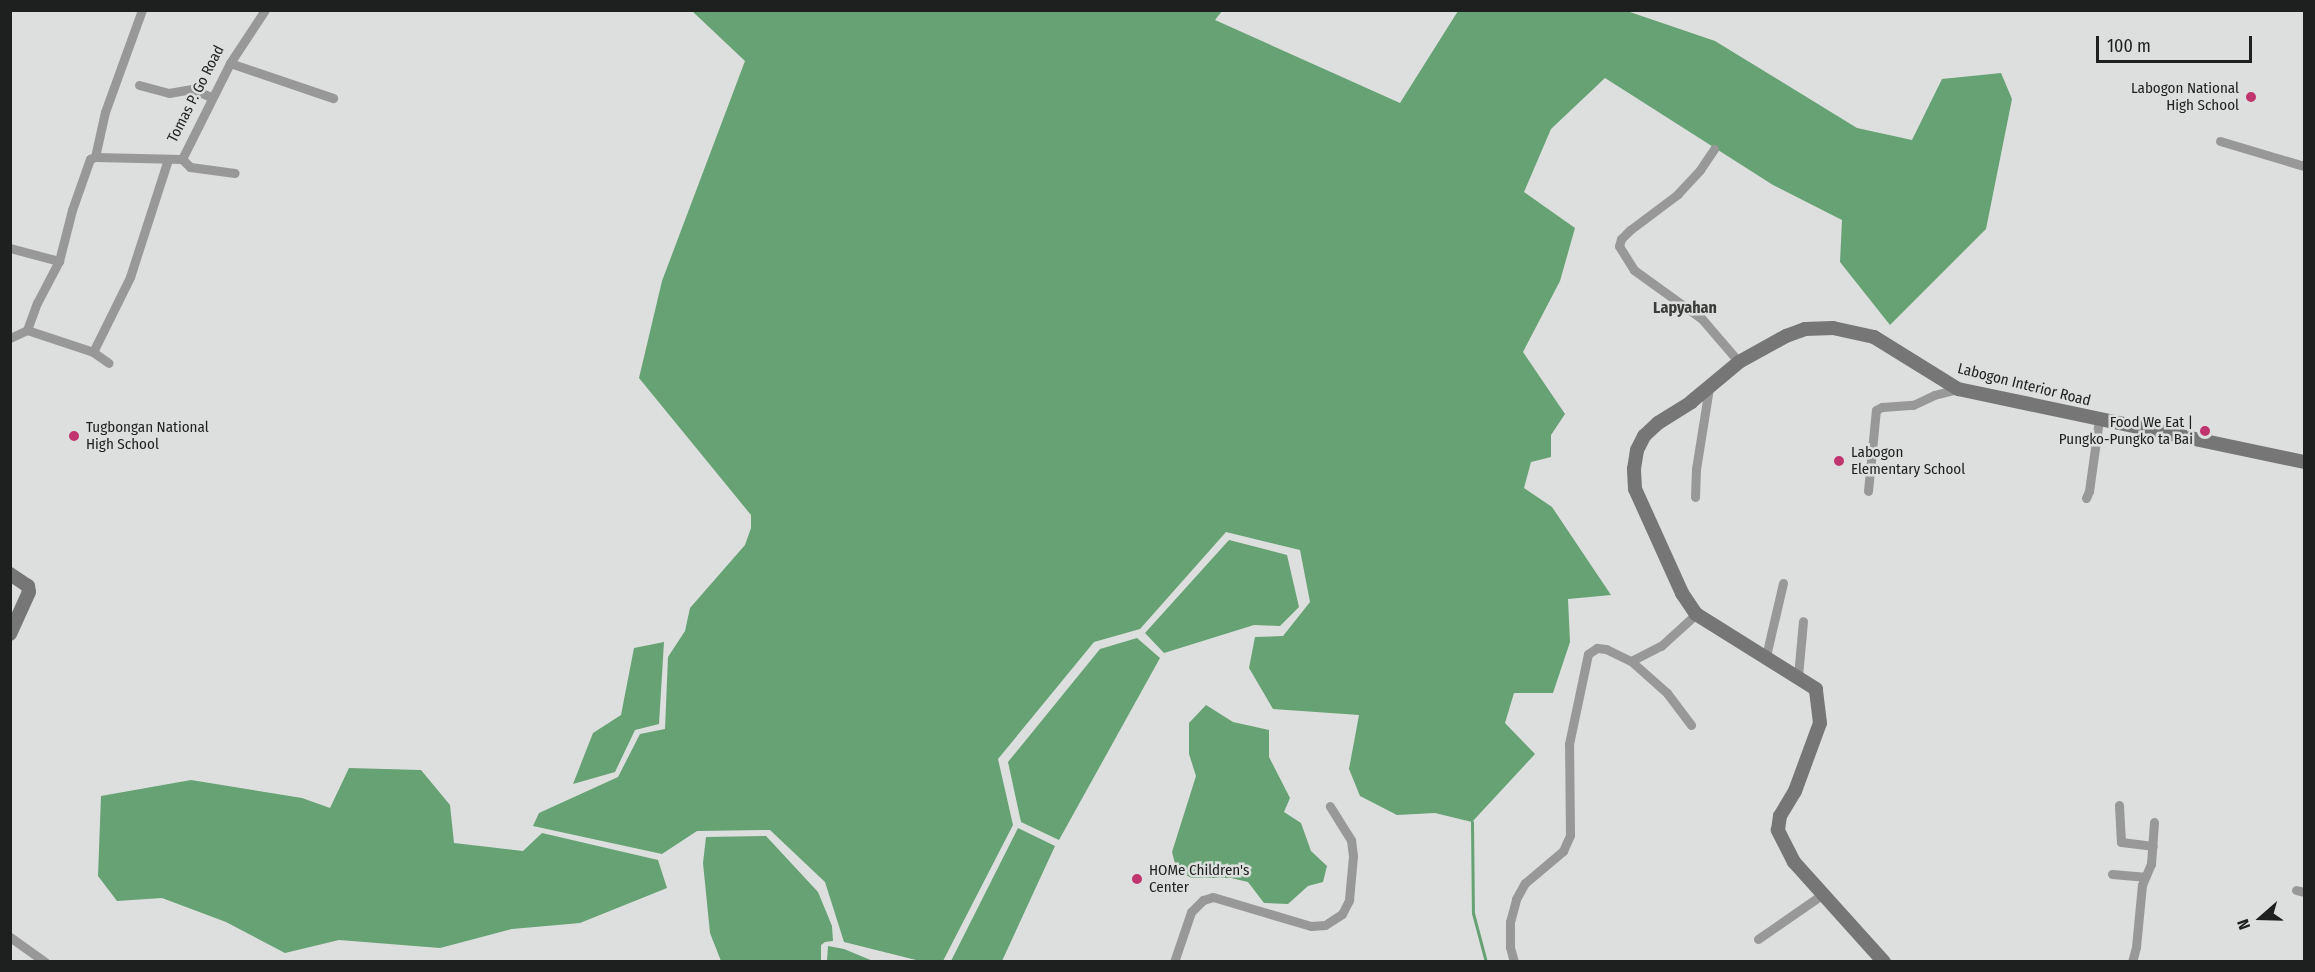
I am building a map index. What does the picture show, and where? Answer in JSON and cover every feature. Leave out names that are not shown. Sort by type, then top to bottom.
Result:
[{"type":"street","points":[[27,330],[37,303],[59,261],[85,168],[90,159],[95,157],[105,112],[142,10]]},
{"type":"street","name":"Tomas P. Go Road","points":[[95,157],[182,159],[211,97],[265,10]]},
{"type":"street","points":[[230,63],[333,98]]},
{"type":"street","points":[[139,85],[169,93],[192,89],[211,97]]},
{"type":"street","points":[[2220,141],[2304,166]]},
{"type":"street","points":[[1714,150],[1700,170],[1678,194],[1630,230],[1621,239],[1619,246],[1634,270],[1702,319],[1739,362]]},
{"type":"street","points":[[93,352],[130,277],[168,159]]},
{"type":"street","points":[[182,159],[190,167],[235,173]]},
{"type":"street","points":[[10,248],[59,261]]},
{"type":"street","name":"Labogon Interior Road","points":[[1884,962],[1794,862],[1778,830],[1780,816],[1795,791],[1820,723],[1816,689],[1696,614],[1682,593],[1635,489],[1634,469],[1637,450],[1644,436],[1658,423],[1709,388],[1739,362],[1786,336],[1805,329],[1833,328],[1874,337],[1958,389],[2304,462]]},
{"type":"street","points":[[10,338],[27,330],[93,352],[109,363]]},
{"type":"street","points":[[1695,497],[1696,469],[1709,388]]},
{"type":"street","points":[[1868,491],[1876,410],[1882,407],[1913,405],[1934,395],[1958,389]]},
{"type":"street","points":[[2086,498],[2090,491],[2099,420]]},
{"type":"street","points":[[10,574],[28,586],[10,634]]},
{"type":"street","points":[[1766,656],[1783,583]]},
{"type":"street","points":[[1631,661],[1661,646],[1696,614]]},
{"type":"street","points":[[1798,676],[1803,621]]},
{"type":"street","points":[[1514,962],[1510,947],[1510,922],[1516,900],[1525,883],[1563,851],[1570,835],[1569,744],[1588,654],[1597,648],[1606,649],[1631,661],[1667,693],[1691,725]]},
{"type":"street","points":[[2119,805],[2121,842],[2153,846]]},
{"type":"street","points":[[1174,962],[1191,912],[1203,900],[1213,897],[1311,926],[1325,925],[1342,914],[1349,900],[1352,840],[1330,806]]},
{"type":"street","points":[[2132,962],[2145,877],[2151,864],[2154,822]]},
{"type":"street","points":[[2112,874],[2145,877]]},
{"type":"street","points":[[1758,939],[1823,894]]},
{"type":"street","points":[[10,937],[45,962]]},
{"type":"shaded area","points":[[692,11],[1222,11],[1215,20],[1400,103],[1458,11],[1627,11],[1715,41],[1857,128],[1912,140],[1942,79],[2001,73],[2012,99],[1986,229],[1890,325],[1840,262],[1842,220],[1773,185],[1605,78],[1551,129],[1524,192],[1575,228],[1560,281],[1523,352],[1565,414],[1551,435],[1551,457],[1531,462],[1524,488],[1552,507],[1611,595],[1568,599],[1570,642],[1553,693],[1514,693],[1505,723],[1535,754],[1472,822],[1435,813],[1397,815],[1360,796],[1349,769],[1359,715],[1273,709],[1249,668],[1255,637],[1283,636],[1310,602],[1300,550],[1226,532],[1140,629],[1094,642],[998,759],[1013,825],[943,961],[920,961],[844,942],[825,882],[770,830],[697,831],[662,854],[533,826],[539,813],[618,777],[640,734],[665,729],[668,657],[685,631],[690,608],[745,545],[751,528],[751,515],[639,378],[662,281],[745,61]]},
{"type":"shaded area","points":[[1229,540],[1287,555],[1299,607],[1280,626],[1254,625],[1164,653],[1145,633]]},
{"type":"shaded area","points":[[1137,638],[1160,658],[1059,840],[1021,822],[1008,762],[1100,649]]},
{"type":"shaded area","points":[[664,642],[659,724],[635,730],[615,772],[573,784],[593,733],[621,715],[634,648]]},
{"type":"shaded area","points":[[1206,705],[1233,722],[1269,730],[1269,757],[1290,798],[1284,812],[1301,823],[1311,851],[1327,866],[1323,882],[1308,886],[1288,904],[1264,903],[1248,882],[1231,878],[1192,878],[1177,871],[1172,852],[1196,776],[1189,754],[1189,723]]},
{"type":"shaded area","points":[[349,768],[421,770],[450,805],[454,843],[523,851],[542,833],[658,860],[667,888],[580,923],[512,929],[440,948],[339,940],[285,953],[226,922],[162,898],[117,901],[98,876],[101,796],[191,780],[302,798],[330,808]]},
{"type":"shaded area","points":[[1018,828],[1055,846],[1002,961],[951,961]]},
{"type":"shaded area","points":[[766,836],[818,892],[832,926],[833,941],[821,945],[821,961],[721,961],[710,933],[703,863],[706,837]]},
{"type":"shaded area","points":[[828,946],[844,949],[873,961],[827,961]]},
{"type":"waterway","points":[[1472,822],[1473,913],[1486,962]]},
{"type":"place","name":"Labogon National High School","points":[[2251,97]]},
{"type":"place","name":"Food We Eat | Pungko-Pungko ta Bai","points":[[2205,431]]},
{"type":"place","name":"Tugbongan National High School","points":[[74,436]]},
{"type":"place","name":"Labogon Elementary School","points":[[1839,461]]},
{"type":"place","name":"HOMe Children's Center","points":[[1137,879]]},
{"type":"district","name":"Lapyahan","points":[[1685,308]]}]
